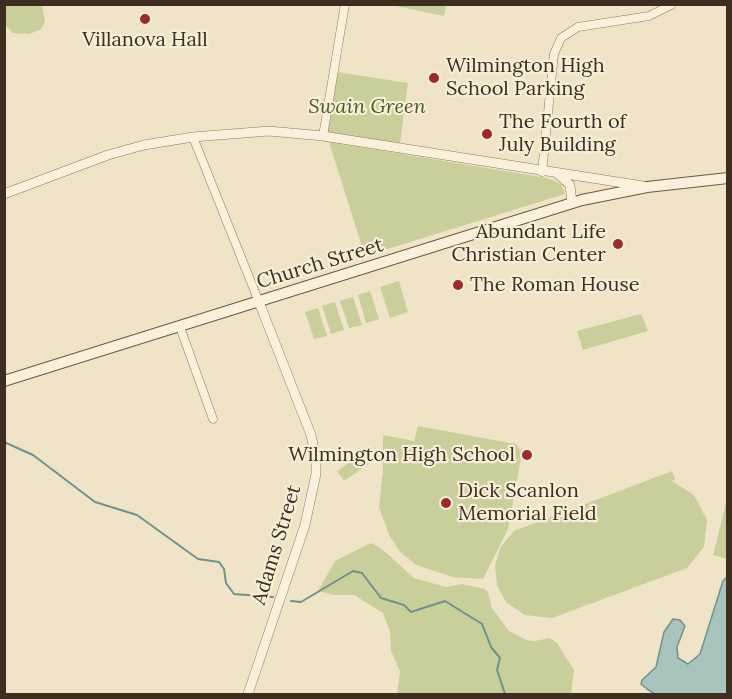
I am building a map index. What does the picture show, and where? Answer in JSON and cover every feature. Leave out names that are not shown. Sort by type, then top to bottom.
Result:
[{"type":"main road","name":"Church Street","points":[[4,381],[572,203],[647,187],[728,178]]},
{"type":"street","points":[[322,136],[345,4]]},
{"type":"street","points":[[542,172],[554,54],[561,38],[578,27],[651,16],[671,4]]},
{"type":"street","points":[[4,194],[108,154],[193,137],[269,131],[322,136],[647,187]]},
{"type":"street","name":"Adams Street","points":[[193,137],[311,435],[316,474],[305,525],[248,694]]},
{"type":"street","points":[[556,174],[570,185],[572,203]]},
{"type":"street","points":[[180,327],[213,419]]},
{"type":"green space","points":[[446,4],[444,16],[391,5]]},
{"type":"green space","points":[[4,5],[42,5],[45,22],[40,30],[29,34],[13,33],[5,25]]},
{"type":"green space","name":"Swain Green","points":[[337,72],[408,83],[400,143],[327,132]]},
{"type":"green space","points":[[329,142],[547,178],[561,184],[565,194],[365,256]]},
{"type":"green space","points":[[399,281],[408,312],[390,318],[380,287]]},
{"type":"green space","points":[[370,291],[379,319],[366,323],[358,295]]},
{"type":"green space","points":[[353,297],[362,325],[349,328],[340,301]]},
{"type":"green space","points":[[335,302],[344,330],[331,334],[322,306]]},
{"type":"green space","points":[[318,308],[327,336],[314,339],[305,312]]},
{"type":"green space","points":[[641,314],[648,331],[583,350],[577,331]]},
{"type":"green space","name":"Dick Scanlon Memorial Field","points":[[418,426],[516,444],[522,453],[508,529],[483,579],[453,577],[416,565],[400,552],[389,535],[379,507],[383,470],[383,435],[414,441]]},
{"type":"green space","points":[[362,454],[369,464],[344,481],[337,471]]},
{"type":"green space","points":[[672,471],[675,479],[672,481],[694,495],[707,520],[704,547],[687,568],[552,618],[525,615],[506,602],[497,585],[495,566],[500,548],[514,531]]},
{"type":"green space","points":[[727,499],[727,559],[713,555]]},
{"type":"green space","points":[[371,543],[383,550],[414,578],[446,587],[462,584],[485,589],[492,608],[509,631],[526,640],[550,638],[557,643],[574,670],[571,694],[397,694],[400,671],[391,651],[390,632],[383,613],[354,595],[334,595],[318,591],[335,561]]},
{"type":"water","points":[[727,577],[727,694],[655,694],[647,689],[641,684],[642,680],[656,667],[664,632],[673,619],[680,620],[685,626],[677,647],[678,658],[688,664],[700,654],[723,581]]},
{"type":"waterway","points":[[4,442],[33,455],[95,502],[137,515],[198,559],[219,562],[224,569],[226,583],[234,594],[273,597]]},
{"type":"waterway","points":[[291,601],[301,602],[353,571],[362,573],[381,598],[404,605],[411,612],[445,601],[482,624],[491,647],[500,658],[497,670],[505,694]]},
{"type":"place","name":"Villanova Hall","points":[[145,19]]},
{"type":"place","name":"Wilmington High School Parking","points":[[434,78]]},
{"type":"place","name":"The Fourth of July Building","points":[[487,134]]},
{"type":"place","name":"Abundant Life Christian Center","points":[[618,244]]},
{"type":"place","name":"The Roman House","points":[[458,285]]},
{"type":"place","name":"Wilmington High School","points":[[527,455]]},
{"type":"place","name":"Dick Scanlon Memorial Field","points":[[446,503]]}]
